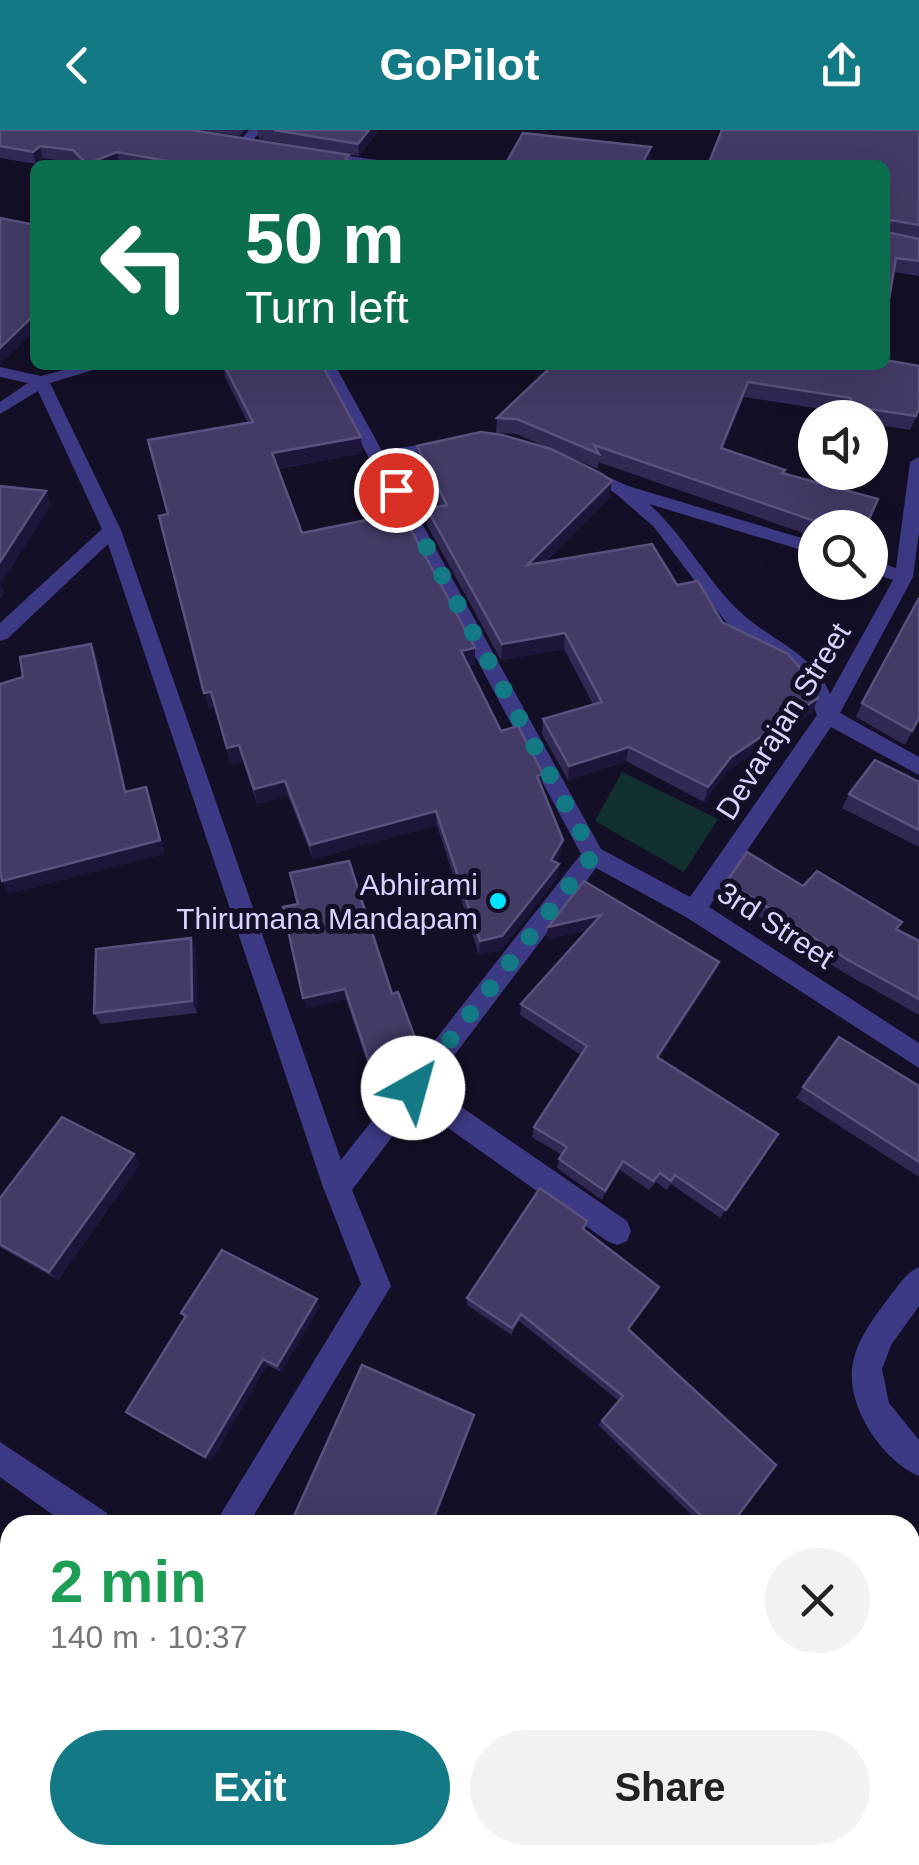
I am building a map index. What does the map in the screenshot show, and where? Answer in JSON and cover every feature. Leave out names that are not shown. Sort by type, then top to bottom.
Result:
[{"type":"street","points":[[243,144],[256,130]]},
{"type":"street","points":[[225,141],[261,146]]},
{"type":"street","points":[[296,152],[350,160]]},
{"type":"street","points":[[0,409],[41,381],[83,370]]},
{"type":"street","points":[[330,370],[593,855],[336,1187]]},
{"type":"street","points":[[0,372],[41,381]]},
{"type":"street","points":[[41,381],[112,530],[336,1187],[376,1286],[236,1515]]},
{"type":"street","points":[[378,458],[468,439]]},
{"type":"street","points":[[888,572],[904,577],[919,462]]},
{"type":"street","points":[[568,466],[622,490],[798,543]]},
{"type":"street","points":[[622,490],[660,523],[733,618],[780,648],[815,683],[828,716],[919,767]]},
{"type":"street","points":[[0,634],[112,530]]},
{"type":"street","name":"Devarajan Street","points":[[700,902],[828,716],[904,577]]},
{"type":"street","name":"3rd Street","points":[[593,855],[700,902],[919,1058]]},
{"type":"street","points":[[413,1088],[617,1231]]},
{"type":"street","points":[[919,1282],[870,1354],[869,1384],[874,1408],[885,1427],[919,1460]]},
{"type":"street","points":[[0,1458],[81,1515]]},
{"type":"green space","points":[[622,772],[718,819],[684,872],[595,821]]},
{"type":"building","points":[[0,130],[191,130],[349,155],[345,160],[161,160],[117,152],[97,160],[83,160],[73,150],[40,146],[33,152],[0,146]]},
{"type":"building","points":[[274,130],[369,130],[358,144]]},
{"type":"building","points":[[722,130],[919,130],[919,225],[890,220],[890,160],[710,160]]},
{"type":"building","points":[[523,133],[651,147],[644,160],[508,160]]},
{"type":"building","points":[[0,218],[30,224],[30,319],[0,348]]},
{"type":"building","points":[[890,233],[919,239],[919,261],[896,258],[890,293]]},
{"type":"building","points":[[890,361],[919,366],[916,416],[888,412],[888,400],[851,400],[748,382],[721,448],[785,470],[782,473],[798,477],[798,490],[845,490],[878,499],[873,510],[798,510],[798,515],[594,445],[599,454],[517,419],[497,418],[548,370],[890,370]]},
{"type":"building","points":[[227,370],[325,370],[361,437],[272,453],[302,533],[402,513],[475,648],[461,651],[501,731],[518,726],[543,774],[537,776],[563,840],[551,860],[559,864],[502,936],[480,941],[436,811],[310,845],[285,781],[254,789],[239,745],[227,748],[211,692],[204,693],[159,516],[168,514],[148,440],[253,422]]},
{"type":"building","points":[[481,432],[551,449],[612,481],[527,565],[652,544],[677,585],[698,581],[722,622],[788,654],[818,698],[731,757],[708,787],[629,747],[569,766],[543,719],[602,702],[565,633],[502,644],[427,509],[447,505],[417,446]]},
{"type":"building","points":[[0,486],[46,491],[0,562]]},
{"type":"building","points":[[919,598],[919,718],[912,731],[862,703]]},
{"type":"building","points":[[91,644],[125,792],[146,787],[160,840],[2,881],[0,684],[23,677],[20,657]]},
{"type":"building","points":[[875,760],[919,782],[919,830],[849,794]]},
{"type":"building","points":[[747,852],[803,886],[817,871],[902,922],[896,929],[919,941],[919,999],[848,960],[727,881]]},
{"type":"building","points":[[349,861],[392,994],[398,992],[418,1046],[412,1053],[370,1065],[345,989],[303,998],[283,907],[298,904],[290,873]]},
{"type":"building","points":[[584,881],[719,962],[657,1057],[778,1134],[726,1210],[675,1175],[671,1181],[660,1173],[653,1181],[623,1161],[605,1191],[559,1159],[567,1147],[534,1127],[587,1046],[521,1004],[601,915],[548,927]]},
{"type":"building","points":[[191,938],[192,1001],[94,1013],[96,949]]},
{"type":"building","points":[[839,1037],[919,1086],[919,1162],[803,1087]]},
{"type":"building","points":[[62,1117],[134,1154],[49,1272],[0,1244],[0,1198]]},
{"type":"building","points":[[540,1188],[587,1221],[583,1229],[659,1287],[628,1329],[776,1465],[738,1515],[701,1515],[602,1421],[623,1396],[521,1314],[512,1328],[467,1298]]},
{"type":"building","points":[[222,1250],[317,1299],[277,1366],[263,1359],[205,1457],[126,1412],[186,1316],[181,1313]]},
{"type":"building","points":[[362,1365],[474,1415],[435,1515],[294,1515]]},
{"type":"place","name":"Abhirami Thirumana Mandapam","points":[[498,901]]},
{"type":"route","points":[[396,490],[593,855],[413,1088]]}]
